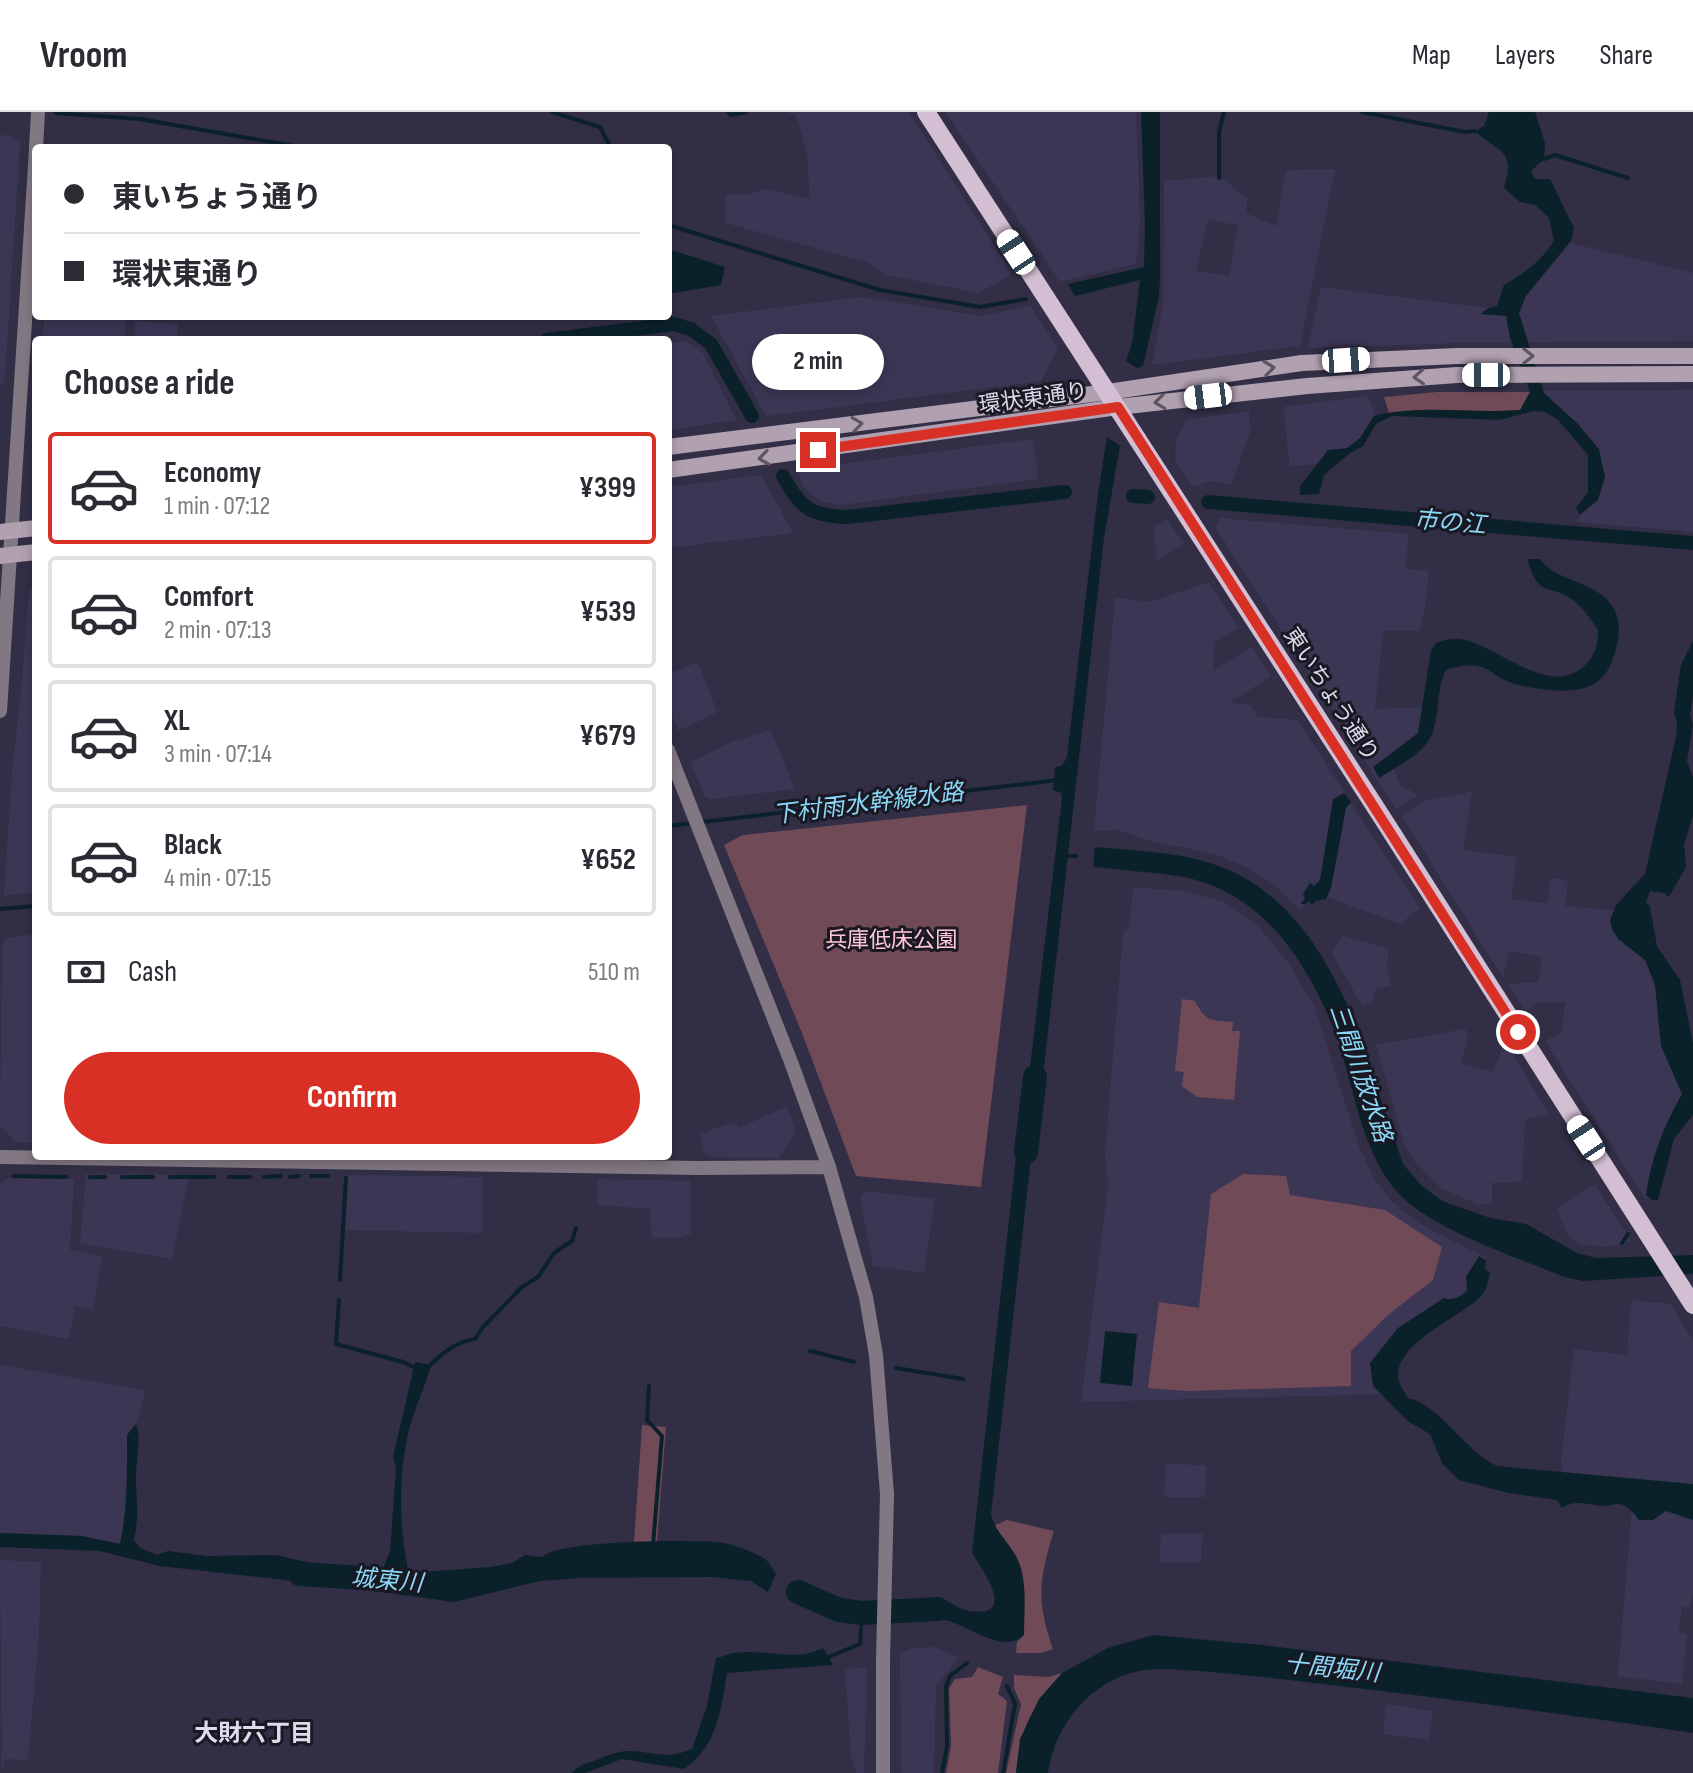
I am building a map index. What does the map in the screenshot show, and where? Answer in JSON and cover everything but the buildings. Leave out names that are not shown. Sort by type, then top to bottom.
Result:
[{"type":"main road","name":"東いちょう通り","points":[[926,112],[1693,1305]]},
{"type":"main road","name":"環状東通り","points":[[672,469],[1113,400],[1302,363],[1457,356],[1693,356]]},
{"type":"main road","name":"環状東通り","points":[[672,447],[1113,400],[1457,375],[1693,374]]},
{"type":"main road","points":[[6,532],[32,529]]},
{"type":"main road","points":[[6,555],[32,552]]},
{"type":"street","points":[[36,144],[38,112]]},
{"type":"street","points":[[0,711],[6,532],[32,200]]},
{"type":"street","points":[[672,760],[829,1167],[866,1297],[876,1355],[887,1494],[883,1773]]},
{"type":"street","points":[[0,1157],[32,1158]]},
{"type":"street","points":[[188,1160],[753,1169],[829,1167]]},
{"type":"shaded area","points":[[785,112],[909,112],[1012,274],[979,293],[887,275],[868,263],[726,223],[726,195],[766,189],[810,199],[807,154],[796,115]]},
{"type":"shaded area","points":[[946,112],[1136,112],[1140,218],[1136,264],[1060,282]]},
{"type":"shaded area","points":[[0,135],[12,136],[20,143],[4,381],[0,386]]},
{"type":"shaded area","points":[[1335,169],[1300,346],[1152,365],[1163,303],[1164,181],[1220,176],[1247,199],[1246,213],[1276,226],[1286,170]],"holes":[[[1208,220],[1238,225],[1229,276],[1196,271]]]},
{"type":"shaded area","points":[[1563,241],[1693,273],[1693,341],[1308,348],[1321,287],[1511,311]]},
{"type":"shaded area","points":[[861,297],[982,316],[1030,305],[1058,348],[1041,381],[766,416],[711,316]]},
{"type":"shaded area","points":[[44,320],[126,320],[125,336],[43,336]]},
{"type":"shaded area","points":[[135,321],[178,324],[177,336],[134,336]]},
{"type":"shaded area","points":[[686,341],[702,352],[737,420],[672,429],[672,343]]},
{"type":"shaded area","points":[[1693,390],[1693,532],[1577,522],[1598,484],[1589,445],[1538,391]]},
{"type":"shaded area","points":[[1368,396],[1377,418],[1358,446],[1325,464],[1290,466],[1283,407]]},
{"type":"shaded area","points":[[1249,411],[1250,432],[1231,485],[1210,481],[1193,487],[1175,460],[1176,441],[1186,420]]},
{"type":"shaded area","points":[[1033,439],[1038,479],[840,505],[823,502],[805,489],[796,470]]},
{"type":"shaded area","points":[[761,475],[793,533],[672,548],[672,486]]},
{"type":"shaded area","points":[[1220,518],[1409,534],[1405,569],[1429,571],[1425,608],[1419,631],[1383,631],[1375,709],[1430,707],[1424,740],[1393,766],[1400,785],[1418,795],[1396,809],[1216,528]]},
{"type":"shaded area","points":[[1167,519],[1184,544],[1157,561],[1153,527]]},
{"type":"shaded area","points":[[1209,582],[1239,628],[1215,642],[1213,671],[1252,646],[1271,676],[1229,703],[1251,705],[1258,717],[1297,720],[1420,908],[1400,924],[1321,895],[1300,910],[1274,884],[1244,866],[1215,854],[1146,840],[1118,830],[1094,831],[1115,598],[1151,602]]},
{"type":"shaded area","points":[[32,588],[32,892],[4,896],[12,773],[29,591]]},
{"type":"shaded area","points":[[698,662],[717,712],[678,731],[672,715],[672,672]]},
{"type":"shaded area","points":[[771,730],[795,789],[710,799],[704,796],[691,762],[731,742]]},
{"type":"shaded area","points":[[1472,792],[1463,850],[1517,857],[1511,899],[1547,903],[1551,878],[1568,881],[1565,906],[1623,911],[1671,979],[1693,1086],[1660,1154],[1646,1200],[1545,1041],[1562,1032],[1565,1003],[1539,1002],[1525,1011],[1508,984],[1538,982],[1542,957],[1509,951],[1503,978],[1402,816],[1425,800]]},
{"type":"shaded area","points":[[1133,887],[1183,891],[1224,902],[1258,926],[1287,961],[1314,1005],[1359,1147],[1374,1178],[1390,1200],[1420,1224],[1486,1258],[1478,1292],[1389,1355],[1390,1394],[1081,1402],[1108,1185],[1105,1155],[1123,932],[1129,929]]},
{"type":"shaded area","points":[[32,935],[32,1143],[15,1142],[0,1126],[2,945],[7,938]]},
{"type":"shaded area","points":[[1342,935],[1389,949],[1387,965],[1391,986],[1376,988],[1373,1001],[1363,1007],[1332,953]]},
{"type":"shaded area","points":[[1465,1029],[1468,1036],[1461,1064],[1493,1072],[1505,1042],[1550,1115],[1525,1119],[1522,1182],[1492,1183],[1492,1205],[1477,1204],[1441,1188],[1414,1161],[1404,1144],[1376,1045]]},
{"type":"shaded area","points":[[787,1106],[796,1132],[779,1158],[712,1157],[704,1153],[700,1134],[733,1122],[739,1128]]},
{"type":"shaded area","points":[[86,1174],[189,1175],[172,1259],[80,1244]]},
{"type":"shaded area","points":[[348,1175],[483,1177],[482,1233],[345,1230]]},
{"type":"shaded area","points":[[8,1178],[74,1179],[70,1250],[102,1256],[93,1310],[75,1306],[69,1339],[0,1326],[0,1184]]},
{"type":"shaded area","points":[[598,1179],[690,1181],[691,1233],[684,1237],[652,1238],[650,1209],[597,1205]]},
{"type":"shaded area","points":[[1595,1184],[1631,1241],[1605,1247],[1581,1244],[1568,1236],[1557,1209]]},
{"type":"shaded area","points":[[865,1191],[935,1199],[924,1273],[873,1266],[860,1198]]},
{"type":"shaded area","points":[[1631,1300],[1670,1304],[1693,1340],[1693,1591],[1691,1607],[1682,1607],[1679,1632],[1687,1634],[1682,1684],[1618,1676],[1633,1495],[1564,1492],[1561,1460],[1574,1349],[1627,1355]]},
{"type":"shaded area","points":[[0,1365],[146,1390],[136,1424],[127,1435],[126,1518],[120,1544],[82,1536],[0,1533]]},
{"type":"shaded area","points":[[1166,1464],[1206,1465],[1205,1497],[1164,1497]]},
{"type":"shaded area","points":[[1202,1533],[1201,1562],[1159,1563],[1161,1534]]},
{"type":"shaded area","points":[[0,1560],[41,1562],[39,1633],[28,1760],[4,1759],[2,1773]]},
{"type":"shaded area","points":[[935,1647],[959,1658],[936,1686],[934,1773],[901,1773],[900,1653],[913,1648]]},
{"type":"shaded area","points":[[850,1667],[867,1668],[864,1773],[856,1773],[851,1755],[845,1671]]},
{"type":"shaded area","points":[[1386,1704],[1433,1711],[1429,1740],[1383,1734]]},
{"type":"green space","points":[[1437,392],[1530,392],[1520,410],[1504,411],[1389,413],[1384,397]]},
{"type":"green space","name":"兵庫低床公園","points":[[1027,805],[981,1187],[856,1176],[802,1033],[724,845],[743,835]]},
{"type":"green space","points":[[1182,999],[1195,1001],[1206,1016],[1233,1022],[1232,1031],[1240,1031],[1234,1100],[1197,1097],[1182,1086],[1184,1072],[1175,1071]]},
{"type":"green space","points":[[1243,1174],[1286,1176],[1290,1195],[1385,1210],[1442,1247],[1433,1280],[1388,1315],[1351,1351],[1351,1386],[1187,1391],[1148,1388],[1159,1302],[1199,1308],[1211,1194]]},
{"type":"green space","points":[[642,1425],[666,1427],[657,1542],[634,1542]]},
{"type":"green space","points":[[1007,1520],[1054,1531],[1045,1563],[1042,1590],[1044,1617],[1053,1649],[1041,1653],[1016,1653],[1017,1642],[1024,1635],[1022,1576],[1013,1553],[993,1526]]},
{"type":"green space","points":[[978,1667],[1003,1677],[998,1694],[1007,1701],[998,1773],[946,1773],[951,1746],[949,1688],[955,1679],[972,1677]]},
{"type":"green space","points":[[1062,1673],[1029,1718],[1016,1773],[1006,1773],[1021,1704],[1014,1688],[1014,1675],[1048,1677]]},
{"type":"water","points":[[1141,112],[1160,112],[1160,277],[1159,297],[1143,366],[1137,368],[1126,361],[1132,343],[1140,280],[1075,296],[1068,284],[1144,267]]},
{"type":"water","points":[[1489,112],[1535,112],[1545,143],[1544,159],[1531,171],[1535,179],[1550,179],[1574,228],[1571,241],[1526,296],[1519,313],[1544,393],[1577,423],[1599,449],[1605,477],[1598,500],[1580,515],[1576,508],[1588,492],[1588,455],[1558,420],[1545,412],[1534,411],[1500,420],[1392,416],[1376,424],[1363,446],[1324,475],[1319,494],[1300,495],[1300,486],[1328,450],[1347,448],[1360,438],[1374,416],[1428,410],[1520,410],[1530,392],[1510,338],[1506,316],[1481,314],[1497,306],[1504,285],[1532,266],[1554,241],[1549,218],[1535,205],[1520,202],[1504,188],[1508,165],[1503,153],[1475,131],[1484,126]]},
{"type":"water","points":[[672,250],[725,267],[721,285],[672,293]]},
{"type":"water","points":[[1107,437],[1120,446],[1104,538],[1039,1111],[1025,1109],[1062,798],[1061,793],[1053,790],[1055,767],[1062,766],[1067,757]]},
{"type":"water","points":[[1527,559],[1540,559],[1556,573],[1595,590],[1611,604],[1618,619],[1619,634],[1613,659],[1602,678],[1586,688],[1564,691],[1505,681],[1477,666],[1446,670],[1431,736],[1416,754],[1379,778],[1373,767],[1418,733],[1431,650],[1436,643],[1461,639],[1476,643],[1524,668],[1557,677],[1572,674],[1592,656],[1598,630],[1573,600],[1540,585]]},
{"type":"water","points":[[1693,641],[1690,714],[1693,725],[1687,761],[1693,777],[1693,816],[1684,845],[1686,867],[1669,897],[1650,891],[1646,902],[1650,907],[1657,946],[1680,980],[1693,1043],[1693,1115],[1674,1139],[1658,1200],[1652,1200],[1646,1195],[1655,1155],[1682,1094],[1661,1046],[1655,985],[1645,960],[1618,939],[1610,920],[1616,905],[1645,874],[1676,737],[1674,712],[1681,665]]},
{"type":"water","points":[[1344,793],[1351,802],[1346,808],[1331,888],[1326,899],[1315,901],[1312,905],[1309,901],[1304,905],[1301,903],[1305,899],[1303,894],[1310,883],[1314,886],[1320,880],[1333,799]]},
{"type":"water","points":[[1095,847],[1196,859],[1238,874],[1262,890],[1284,908],[1320,954],[1359,1033],[1337,1037],[1296,957],[1258,914],[1235,897],[1208,884],[1178,876],[1093,867]]},
{"type":"water","points":[[1364,1050],[1403,1164],[1421,1185],[1442,1201],[1490,1218],[1526,1224],[1577,1253],[1596,1258],[1693,1255],[1693,1274],[1583,1281],[1564,1277],[1472,1239],[1425,1215],[1392,1186],[1367,1139],[1342,1054]]},
{"type":"water","points":[[1020,1121],[1035,1123],[991,1514],[1017,1558],[1024,1586],[1024,1635],[1007,1642],[987,1638],[943,1620],[905,1618],[905,1606],[942,1601],[965,1610],[982,1611],[991,1608],[995,1602],[990,1582],[972,1553]]},
{"type":"water","points":[[1479,1256],[1486,1260],[1485,1269],[1490,1273],[1482,1294],[1416,1344],[1399,1368],[1399,1381],[1408,1398],[1430,1409],[1474,1450],[1497,1466],[1693,1484],[1693,1520],[1666,1511],[1653,1520],[1639,1520],[1628,1508],[1618,1504],[1578,1503],[1562,1508],[1557,1500],[1508,1493],[1459,1480],[1442,1463],[1430,1434],[1409,1422],[1373,1386],[1370,1363],[1398,1328],[1444,1298],[1454,1299],[1465,1292],[1466,1277]]},
{"type":"water","points":[[1105,1331],[1137,1334],[1132,1386],[1100,1383]]},
{"type":"water","points":[[415,1362],[431,1365],[409,1429],[401,1482],[401,1517],[408,1570],[422,1572],[490,1567],[512,1563],[525,1555],[543,1557],[553,1551],[599,1544],[710,1542],[725,1543],[765,1559],[776,1574],[768,1592],[751,1581],[711,1577],[540,1581],[454,1602],[345,1587],[347,1571],[374,1574],[383,1568],[390,1552],[396,1468],[393,1457]]},
{"type":"water","points":[[136,1424],[139,1443],[134,1540],[140,1548],[157,1555],[168,1551],[207,1556],[276,1555],[332,1568],[331,1585],[160,1566],[100,1551],[0,1547],[0,1533],[82,1536],[120,1544],[126,1503],[127,1435]]},
{"type":"water","name":"十間堀川","points":[[1153,1635],[1262,1645],[1693,1698],[1693,1733],[1285,1679],[1154,1669],[1121,1676],[1091,1695],[1067,1722],[1058,1738],[1048,1773],[1016,1773],[1020,1739],[1039,1699],[1062,1673],[1108,1648]]},
{"type":"water","points":[[823,1648],[833,1665],[727,1673],[711,1739],[684,1769],[622,1759],[585,1773],[572,1773],[582,1765],[620,1752],[667,1755],[692,1749],[707,1706],[716,1658],[746,1652],[801,1654]]},
{"type":"waterway","points":[[552,112],[600,127],[609,144]]},
{"type":"waterway","points":[[728,112],[731,115],[746,112]]},
{"type":"waterway","points":[[1219,178],[1219,132],[1224,112]]},
{"type":"waterway","points":[[1362,112],[1465,132],[1475,131]]},
{"type":"waterway","points":[[56,113],[140,119],[282,144]]},
{"type":"waterway","points":[[1544,159],[1555,155],[1628,178]]},
{"type":"waterway","points":[[672,226],[880,290],[980,307],[1026,299]]},
{"type":"waterway","name":"市の江","points":[[578,336],[673,324],[691,329],[711,344],[752,416]]},
{"type":"waterway","name":"市の江","points":[[783,476],[795,496],[808,508],[824,515],[847,517],[1065,492]]},
{"type":"waterway","name":"市の江","points":[[1133,496],[1148,497]]},
{"type":"waterway","name":"市の江","points":[[1208,502],[1693,543]]},
{"type":"waterway","name":"下村雨水幹線水路","points":[[702,822],[1059,780]]},
{"type":"waterway","name":"下村雨水幹線水路","points":[[672,826],[693,823]]},
{"type":"waterway","points":[[1066,856],[1076,856]]},
{"type":"waterway","name":"下村雨水幹線水路","points":[[0,909],[32,906]]},
{"type":"waterway","name":"三間川放水路","points":[[1347,1031],[1355,1056]]},
{"type":"waterway","points":[[1026,1152],[1035,1077]]},
{"type":"waterway","points":[[13,1176],[66,1177]]},
{"type":"waterway","points":[[264,1177],[281,1176]]},
{"type":"waterway","points":[[290,1177],[299,1176]]},
{"type":"waterway","points":[[311,1176],[328,1176]]},
{"type":"waterway","points":[[90,1177],[105,1177]]},
{"type":"waterway","points":[[122,1177],[153,1177]]},
{"type":"waterway","points":[[170,1177],[214,1177]]},
{"type":"waterway","points":[[229,1177],[250,1177]]},
{"type":"waterway","points":[[340,1280],[346,1178]]},
{"type":"waterway","points":[[429,1366],[455,1345],[475,1339],[522,1287],[538,1277],[554,1253],[572,1241],[576,1228]]},
{"type":"waterway","points":[[1622,1243],[1628,1234]]},
{"type":"waterway","points":[[339,1300],[336,1344],[418,1369]]},
{"type":"waterway","points":[[810,1351],[854,1362]]},
{"type":"waterway","points":[[896,1368],[963,1379]]},
{"type":"waterway","points":[[649,1386],[647,1420],[662,1436],[653,1545]]},
{"type":"waterway","name":"城東川","points":[[300,1574],[379,1579]]},
{"type":"waterway","points":[[798,1592],[839,1610],[862,1613],[938,1609]]},
{"type":"waterway","points":[[826,1658],[860,1644],[862,1613]]},
{"type":"waterway","points":[[942,1773],[947,1746],[946,1687],[950,1676],[967,1663]]},
{"type":"waterway","points":[[1003,1773],[1015,1704],[1007,1686]]},
{"type":"district","name":"大財六丁目","points":[[254,1733]]},
{"type":"route","points":[[818,450],[1118,407],[1518,1032]]}]
